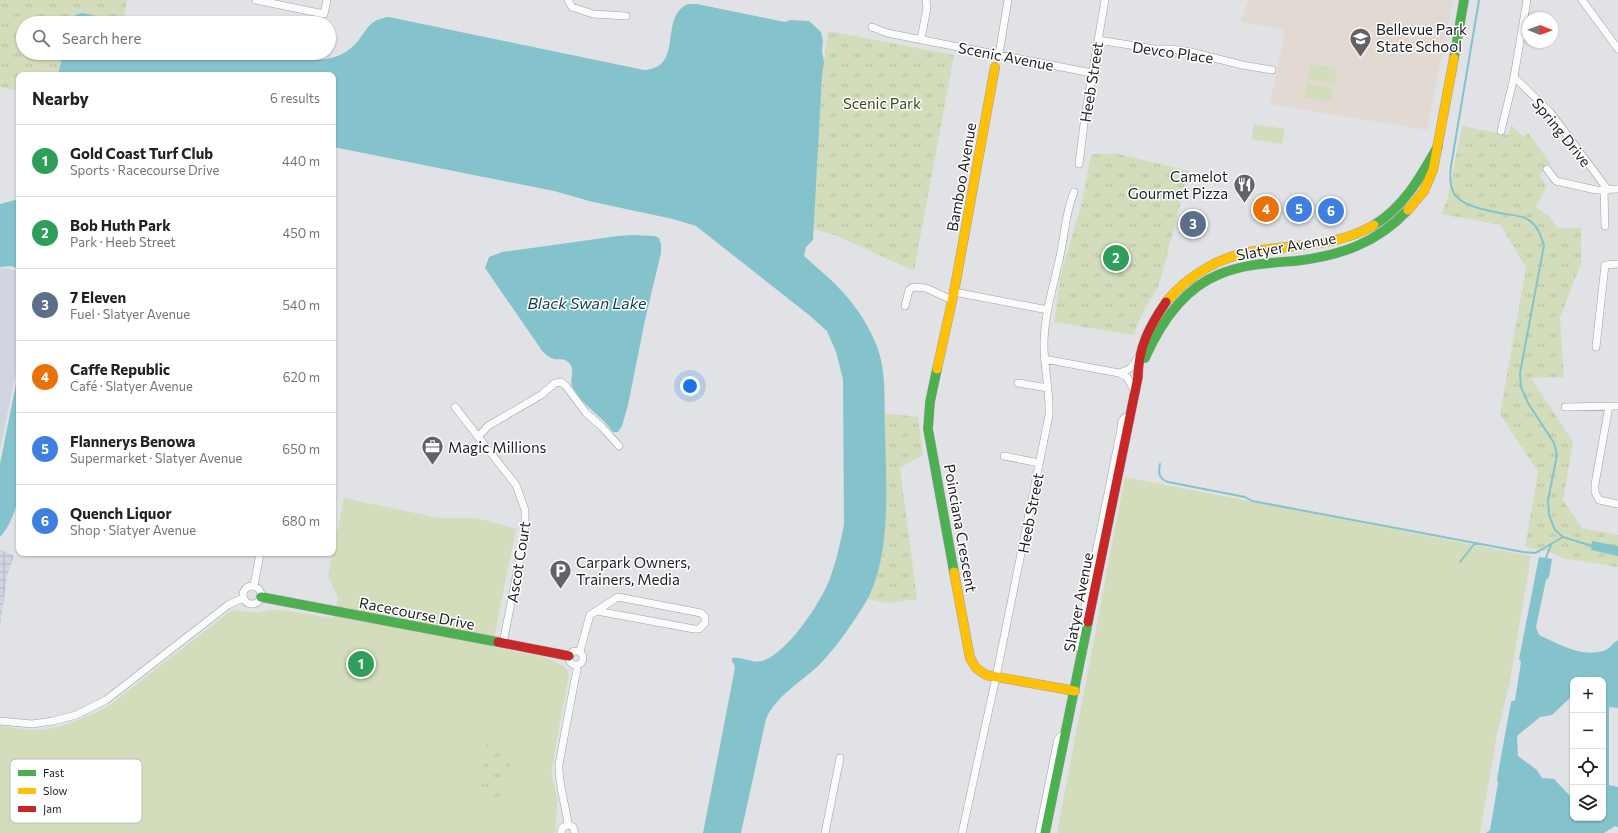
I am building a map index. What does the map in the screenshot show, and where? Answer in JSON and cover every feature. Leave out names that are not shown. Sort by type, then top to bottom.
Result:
[{"type":"main road","name":"Slatyer Avenue","points":[[1138,377],[1149,347],[1166,320],[1185,298],[1198,287],[1218,275],[1233,270],[1273,262],[1307,259],[1360,246],[1380,236],[1400,219],[1422,193],[1429,182],[1438,146],[1464,0]]},
{"type":"main road","name":"Bamboo Avenue","points":[[953,296],[996,68]]},
{"type":"main road","name":"Slatyer Avenue","points":[[1045,833],[1138,377],[1139,354],[1143,341],[1158,313],[1177,290],[1190,279],[1211,266],[1228,258],[1252,251],[1325,243],[1343,239],[1365,230],[1384,219],[1400,205],[1413,190],[1438,146]]},
{"type":"main road","name":"Poinciana Crescent","points":[[953,296],[930,402],[928,429],[970,658],[973,665],[979,672],[996,677],[1075,691]]},
{"type":"main road","name":"Racecourse Drive","points":[[261,597],[569,656]]},
{"type":"street","points":[[256,0],[324,14],[327,0]]},
{"type":"street","points":[[568,0],[572,7],[593,14],[626,16]]},
{"type":"street","points":[[921,39],[927,8],[926,0]]},
{"type":"street","points":[[999,54],[1008,0]]},
{"type":"street","name":"Heeb Street","points":[[1079,164],[1092,72],[1105,0]]},
{"type":"street","points":[[1501,131],[1514,77],[1527,0]]},
{"type":"street","points":[[1582,0],[1618,49]]},
{"type":"street","name":"Scenic Avenue","points":[[872,27],[887,33],[1092,72]]},
{"type":"street","name":"Devco Place","points":[[1098,40],[1155,49],[1171,49],[1191,52],[1242,65],[1272,70]]},
{"type":"street","name":"Spring Drive","points":[[1514,77],[1550,112],[1606,190]]},
{"type":"street","points":[[1547,169],[1556,181],[1596,190],[1618,189]]},
{"type":"street","points":[[1605,226],[1606,190]]},
{"type":"street","name":"Heeb Street","points":[[962,833],[996,677],[1049,415],[1048,388],[1044,359],[1045,331],[1061,250],[1065,221],[1069,204],[1074,192]]},
{"type":"street","points":[[1596,347],[1605,265],[1618,264]]},
{"type":"street","points":[[905,306],[909,290],[913,287],[926,288],[953,296],[1048,310]]},
{"type":"street","points":[[1119,373],[1129,370],[1135,364],[1139,354]]},
{"type":"street","points":[[1044,359],[1119,373],[1127,377],[1135,392]]},
{"type":"street","points":[[478,437],[488,426],[541,395],[555,383],[561,382],[566,386],[586,413],[619,446]]},
{"type":"street","points":[[1018,383],[1048,388]]},
{"type":"street","points":[[1609,406],[1595,484],[1595,492],[1599,500],[1618,504]]},
{"type":"street","points":[[1565,408],[1618,406]]},
{"type":"street","name":"Ascot Court","points":[[455,407],[516,485],[525,510],[525,533],[503,643]]},
{"type":"street","points":[[1004,456],[1039,463]]},
{"type":"street","points":[[254,586],[259,556]]},
{"type":"street","points":[[0,721],[32,724],[53,721],[76,715],[106,700],[228,604],[243,598],[243,591],[245,589],[250,586],[254,586],[259,589],[261,597]]},
{"type":"street","name":"Racecourse Drive","points":[[243,598],[247,603],[252,604],[257,603],[261,597]]},
{"type":"street","points":[[576,665],[580,664],[583,660],[583,655],[580,651],[590,615],[597,610],[618,597],[701,613],[705,618],[705,623],[699,629],[694,629],[597,610]]},
{"type":"street","points":[[568,825],[567,813],[558,778],[559,764],[577,670],[576,665],[570,661],[569,656],[572,651],[580,651]]},
{"type":"street","points":[[1039,833],[1058,740],[1061,736],[1065,736]]},
{"type":"street","points":[[825,833],[840,758]]},
{"type":"street","points":[[561,833],[562,828],[568,825]]},
{"type":"street","points":[[568,825],[573,827],[575,833]]},
{"type":"shaded area","name":"Bellevue Park State School","points":[[1248,0],[1453,0],[1427,130],[1270,104],[1285,30],[1241,22]]},
{"type":"shaded area","points":[[0,268],[16,270],[16,372],[0,450]]},
{"type":"shaded area","points":[[0,549],[14,556],[7,576],[0,627]]},
{"type":"green space","points":[[0,0],[127,0],[124,16],[96,16],[83,13],[76,16],[16,16],[16,60],[61,60],[59,72],[16,72],[16,90],[0,87]]},
{"type":"green space","name":"Scenic Park","points":[[828,31],[954,55],[914,271],[835,235],[813,229],[822,75]]},
{"type":"green space","points":[[1310,64],[1337,69],[1334,84],[1307,79]]},
{"type":"green space","points":[[1307,83],[1333,88],[1331,102],[1304,97]]},
{"type":"green space","points":[[1254,124],[1285,129],[1282,144],[1251,139]]},
{"type":"green space","points":[[1511,125],[1524,137],[1528,133],[1551,164],[1539,175],[1547,186],[1536,207],[1550,217],[1557,228],[1581,228],[1581,263],[1560,318],[1564,377],[1531,378],[1573,442],[1563,500],[1582,528],[1618,535],[1618,567],[1562,558],[1551,552],[1525,547],[1538,472],[1500,414],[1526,268],[1501,225],[1441,214],[1447,200],[1462,126],[1509,135]]},
{"type":"green space","points":[[1091,154],[1118,154],[1189,171],[1159,285],[1144,311],[1133,335],[1054,322],[1060,278],[1081,206]]},
{"type":"green space","points":[[885,413],[918,417],[923,455],[900,468],[917,599],[889,603],[867,599],[878,571],[885,531]]},
{"type":"green space","points":[[1125,477],[1531,556],[1510,681],[1497,734],[1480,833],[1057,833]]},
{"type":"green space","points":[[344,498],[439,518],[477,518],[516,529],[492,647],[547,658],[557,662],[565,668],[569,674],[552,766],[557,798],[555,833],[0,833],[0,725],[26,730],[53,728],[72,723],[99,711],[107,707],[228,613],[234,610],[258,613],[270,610],[281,610],[334,618],[338,597],[328,577],[332,556],[336,556],[336,538]]},
{"type":"green space","points":[[488,743],[501,748],[510,756],[510,767],[501,798],[488,797],[481,793],[482,768]]},
{"type":"water","points":[[688,4],[697,4],[785,22],[790,20],[809,21],[821,32],[824,62],[813,240],[806,247],[804,256],[838,287],[851,302],[867,326],[880,354],[884,386],[886,517],[884,539],[875,582],[867,600],[851,626],[825,659],[782,696],[770,711],[766,719],[741,833],[703,833],[735,668],[732,658],[740,658],[757,662],[765,660],[784,647],[793,637],[811,614],[829,581],[836,560],[844,525],[843,379],[836,352],[827,331],[809,315],[696,226],[673,219],[593,202],[554,191],[336,148],[336,72],[59,72],[61,60],[336,60],[336,57],[349,50],[358,41],[373,22],[389,17],[644,70],[656,67],[664,61],[668,52],[674,20],[679,10]]},
{"type":"water","points":[[83,13],[96,16],[74,16]]},
{"type":"water","points":[[16,200],[16,268],[11,266],[0,267],[0,204]]},
{"type":"water","name":"Black Swan Lake","points":[[633,235],[655,236],[659,238],[661,253],[645,320],[628,405],[622,426],[618,432],[613,432],[583,401],[573,388],[571,382],[571,365],[565,360],[554,359],[543,352],[485,268],[489,257],[502,252]]},
{"type":"water","points":[[16,384],[16,505],[7,527],[0,537],[0,464]]},
{"type":"water","points":[[1592,541],[1618,546],[1618,556],[1591,550]]},
{"type":"water","points":[[1539,557],[1552,559],[1549,577],[1546,580],[1536,627],[1539,635],[1571,649],[1589,653],[1606,650],[1618,640],[1618,708],[1609,707],[1609,785],[1618,787],[1618,827],[1615,826],[1604,833],[1486,833],[1490,830],[1498,783],[1497,779],[1511,702],[1515,700],[1521,662],[1519,659]],"holes":[[[1570,677],[1606,677],[1606,821],[1570,821],[1570,796],[1554,779],[1542,778],[1537,770],[1518,756],[1517,736],[1540,717],[1552,715],[1570,698]]]},
{"type":"waterway","points":[[1479,0],[1451,166],[1451,185],[1457,197],[1464,203],[1484,210],[1523,217],[1537,228],[1541,236],[1544,245],[1520,373],[1521,387],[1528,403],[1554,443],[1557,455],[1548,500],[1549,515],[1555,530],[1563,537],[1592,546]]},
{"type":"waterway","points":[[1160,464],[1160,475],[1168,482],[1245,497],[1252,501],[1523,552],[1535,553],[1563,537]]},
{"type":"waterway","points":[[1460,562],[1475,543]]},
{"type":"waterway","points":[[1545,560],[1551,545]]},
{"type":"traffic: fast","points":[[1454,58],[1464,0]]},
{"type":"traffic: fast","points":[[1374,225],[1385,218],[1403,200],[1411,190],[1438,146]]},
{"type":"traffic: fast","points":[[1145,358],[1158,332],[1175,308],[1195,288],[1207,280],[1238,268],[1267,263],[1312,259],[1327,256],[1357,246],[1384,231],[1408,210]]},
{"type":"traffic: fast","points":[[937,369],[930,402],[928,429],[954,572]]},
{"type":"traffic: fast","points":[[261,597],[498,642]]},
{"type":"traffic: fast","points":[[1045,833],[1088,622]]},
{"type":"traffic: slow","points":[[1408,210],[1424,191],[1433,170],[1454,58]]},
{"type":"traffic: slow","points":[[937,369],[954,292],[995,67]]},
{"type":"traffic: slow","points":[[1166,302],[1184,283],[1195,275],[1230,257],[1255,251],[1331,241],[1360,232],[1374,225]]},
{"type":"traffic: slow","points":[[954,572],[970,658],[976,668],[986,675],[1075,691]]},
{"type":"traffic: jam","points":[[1088,622],[1138,377],[1140,356],[1150,328],[1166,302]]},
{"type":"traffic: jam","points":[[498,642],[569,656]]},
{"type":"place","name":"Bellevue Park State School","points":[[1361,58]]},
{"type":"place","name":"Camelot Gourmet Pizza","points":[[1244,204]]},
{"type":"place","name":"Caffe Republic","points":[[1266,209]]},
{"type":"place","name":"Flannerys Benowa","points":[[1299,209]]},
{"type":"place","name":"Quench Liquor","points":[[1331,211]]},
{"type":"place","name":"7 Eleven","points":[[1193,224]]},
{"type":"place","name":"Bob Huth Park","points":[[1116,258]]},
{"type":"place","name":"Magic Millions","points":[[433,466]]},
{"type":"place","name":"Carpark Owners, Trainers, Media","points":[[560,590]]},
{"type":"place","name":"Gold Coast Turf Club","points":[[361,664]]}]
